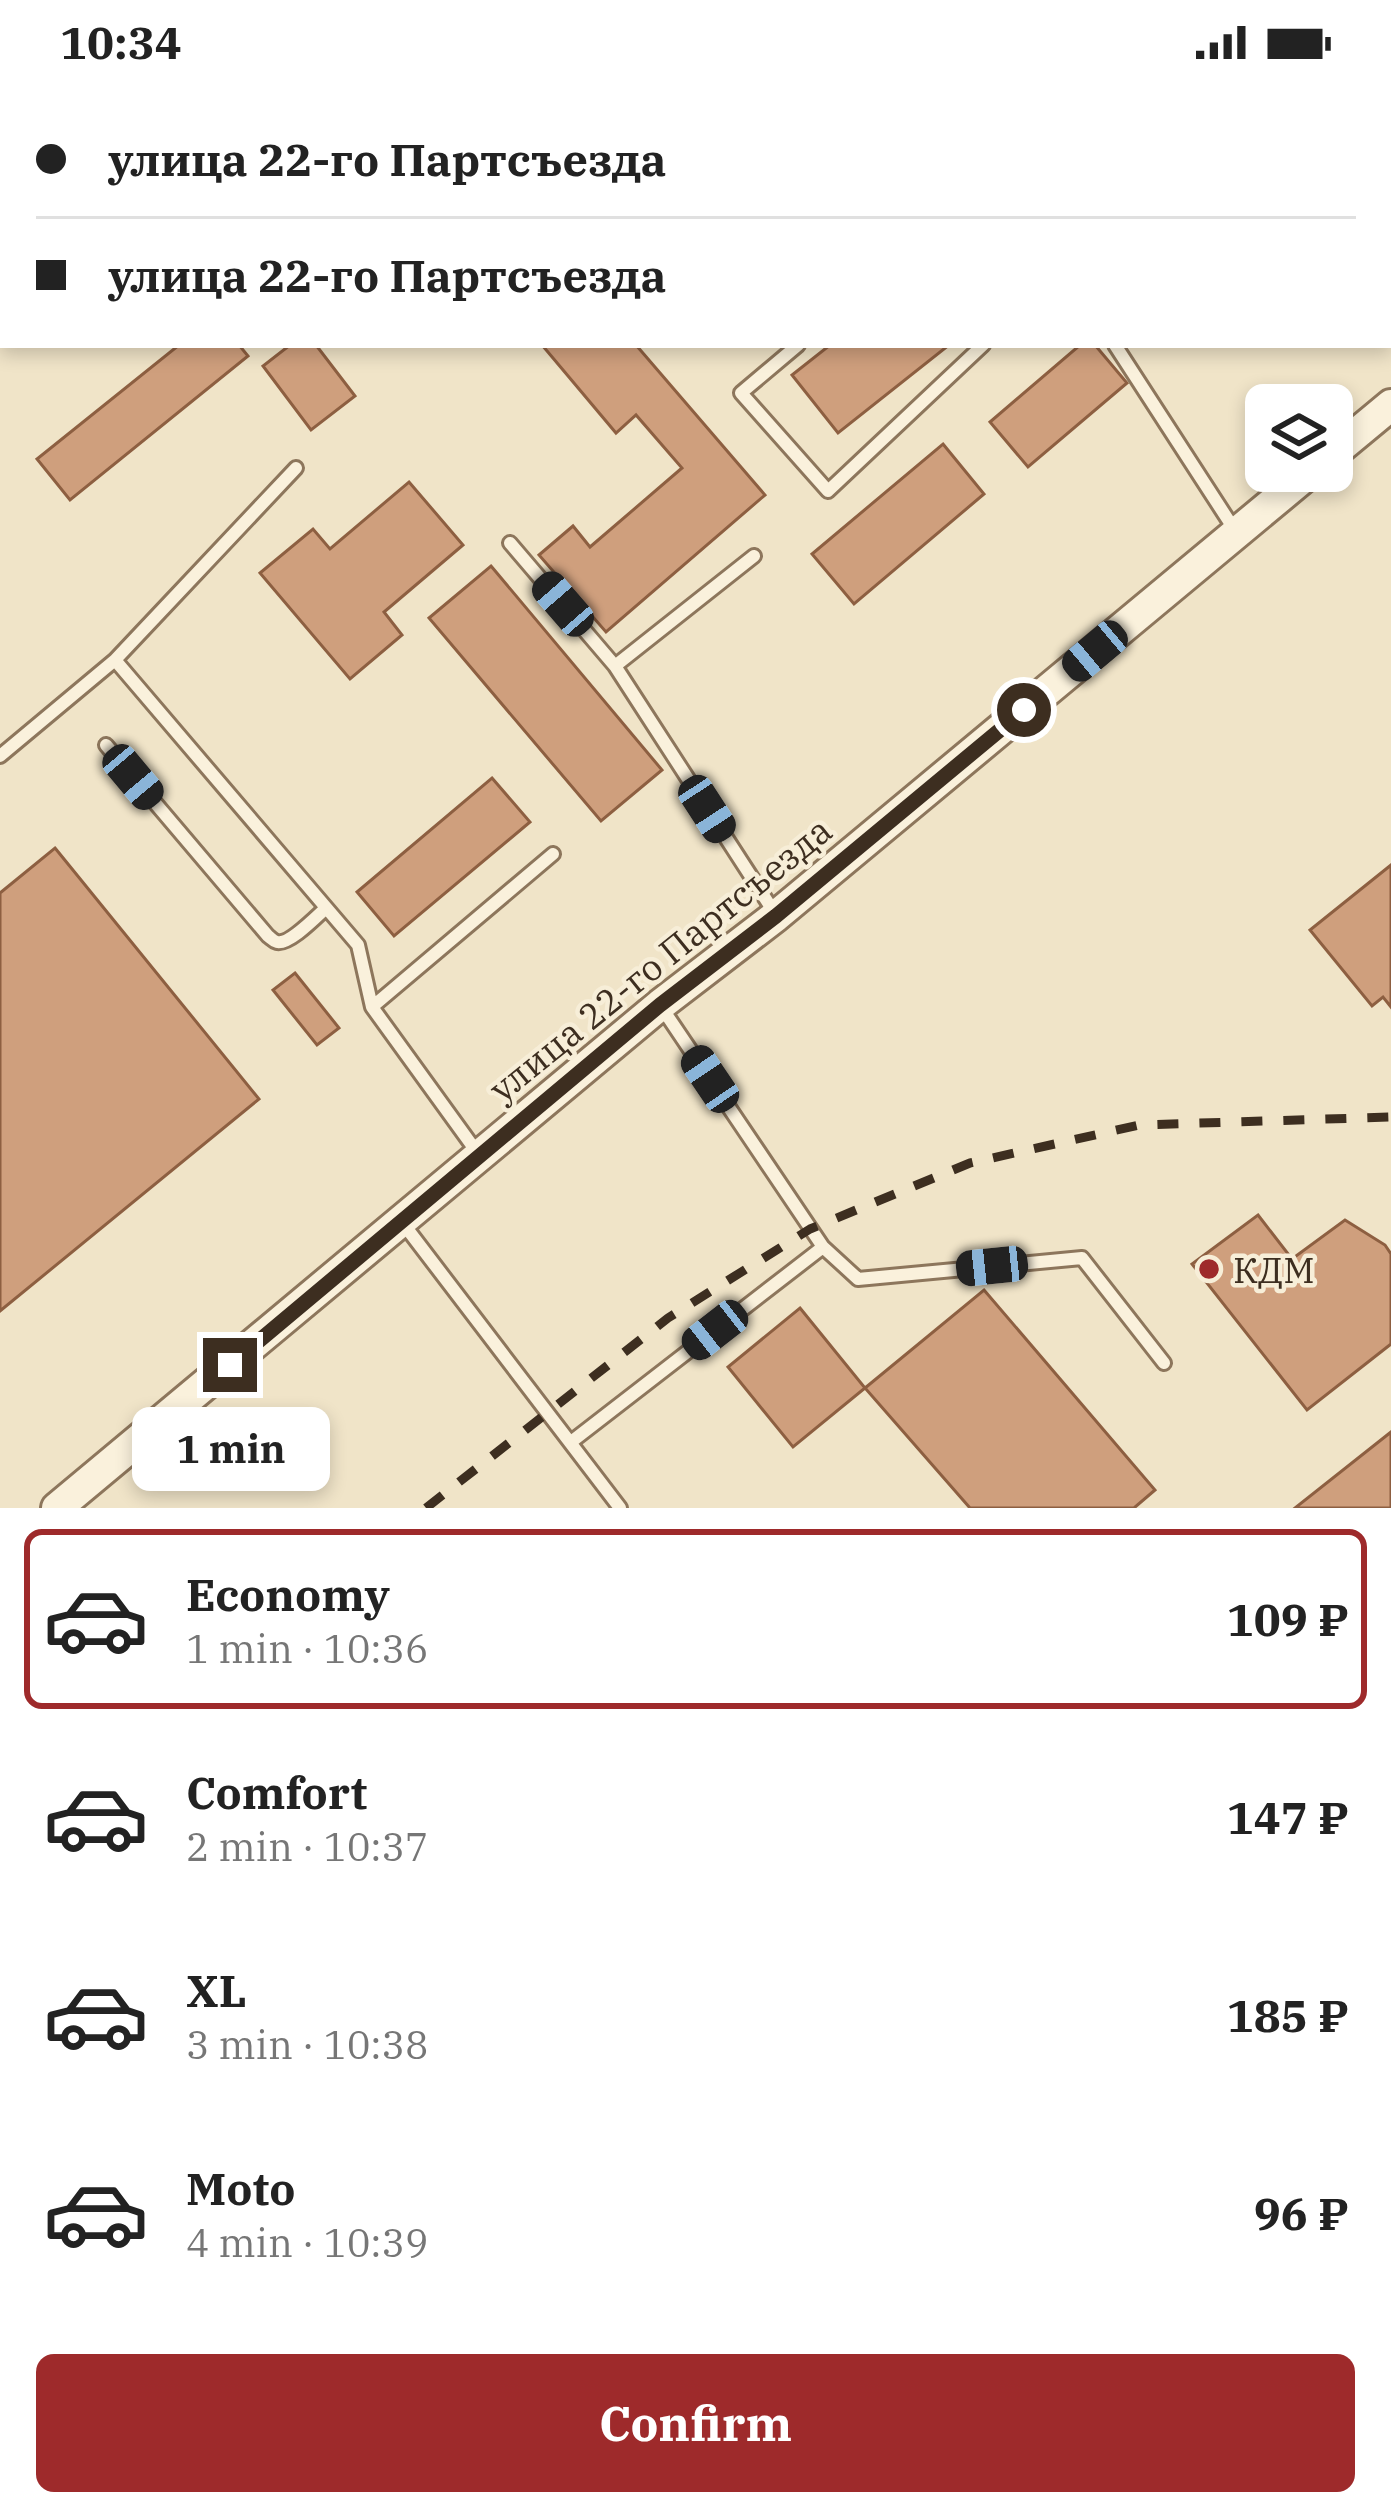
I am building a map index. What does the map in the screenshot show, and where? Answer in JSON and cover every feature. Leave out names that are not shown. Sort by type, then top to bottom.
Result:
[{"type":"street","points":[[1353,437],[1391,405]]},
{"type":"street","name":"улица 22-го Партсъезда","points":[[58,1508],[660,1005],[776,916],[1287,492]]},
{"type":"lane","points":[[794,348],[741,393],[828,491],[979,348]]},
{"type":"lane","points":[[1116,348],[1237,533]]},
{"type":"lane","points":[[0,756],[115,660],[296,468]]},
{"type":"lane","points":[[510,543],[615,666],[776,916]]},
{"type":"lane","points":[[615,666],[754,556]]},
{"type":"lane","points":[[115,660],[358,945],[372,1006],[480,1156]]},
{"type":"lane","points":[[106,745],[277,942],[292,938],[326,908]]},
{"type":"lane","points":[[372,1006],[553,854]]},
{"type":"lane","points":[[660,1005],[823,1247],[858,1280],[1082,1258],[1164,1363]]},
{"type":"lane","points":[[402,1221],[620,1508]]},
{"type":"lane","points":[[571,1442],[823,1247]]},
{"type":"building","points":[[175,348],[241,348],[248,356],[70,500],[37,459]]},
{"type":"building","points":[[286,348],[318,348],[355,396],[311,430],[263,366]]},
{"type":"building","points":[[545,348],[639,348],[765,495],[606,632],[539,555],[573,526],[590,547],[682,468],[636,415],[616,433]]},
{"type":"building","points":[[826,348],[945,348],[838,433],[792,375]]},
{"type":"building","points":[[1076,348],[1098,348],[1127,383],[1028,467],[990,422]]},
{"type":"building","points":[[943,444],[984,494],[854,604],[812,554]]},
{"type":"building","points":[[409,482],[463,545],[384,612],[402,635],[350,679],[260,573],[313,529],[330,549]]},
{"type":"building","points":[[491,566],[662,770],[601,821],[429,618]]},
{"type":"building","points":[[492,778],[530,822],[394,936],[357,892]]},
{"type":"building","points":[[55,848],[259,1099],[0,1311],[0,893]]},
{"type":"building","points":[[1391,865],[1391,1007],[1383,997],[1372,1006],[1310,930]]},
{"type":"building","points":[[295,973],[339,1028],[317,1045],[273,990]]},
{"type":"building","points":[[1258,1215],[1292,1259],[1345,1220],[1385,1245],[1391,1254],[1391,1344],[1307,1410],[1192,1264]]},
{"type":"building","points":[[984,1290],[1155,1490],[1134,1508],[970,1508],[865,1388]]},
{"type":"building","points":[[800,1308],[865,1388],[793,1447],[728,1367]]},
{"type":"building","points":[[1391,1432],[1391,1508],[1295,1508]]},
{"type":"railway","points":[[426,1508],[668,1318],[810,1229],[970,1163],[1139,1125],[1391,1117]]},
{"type":"place","name":"КДМ","points":[[1209,1269]]},
{"type":"route","points":[[230,1365],[660,1005],[776,916],[1024,710]]}]
